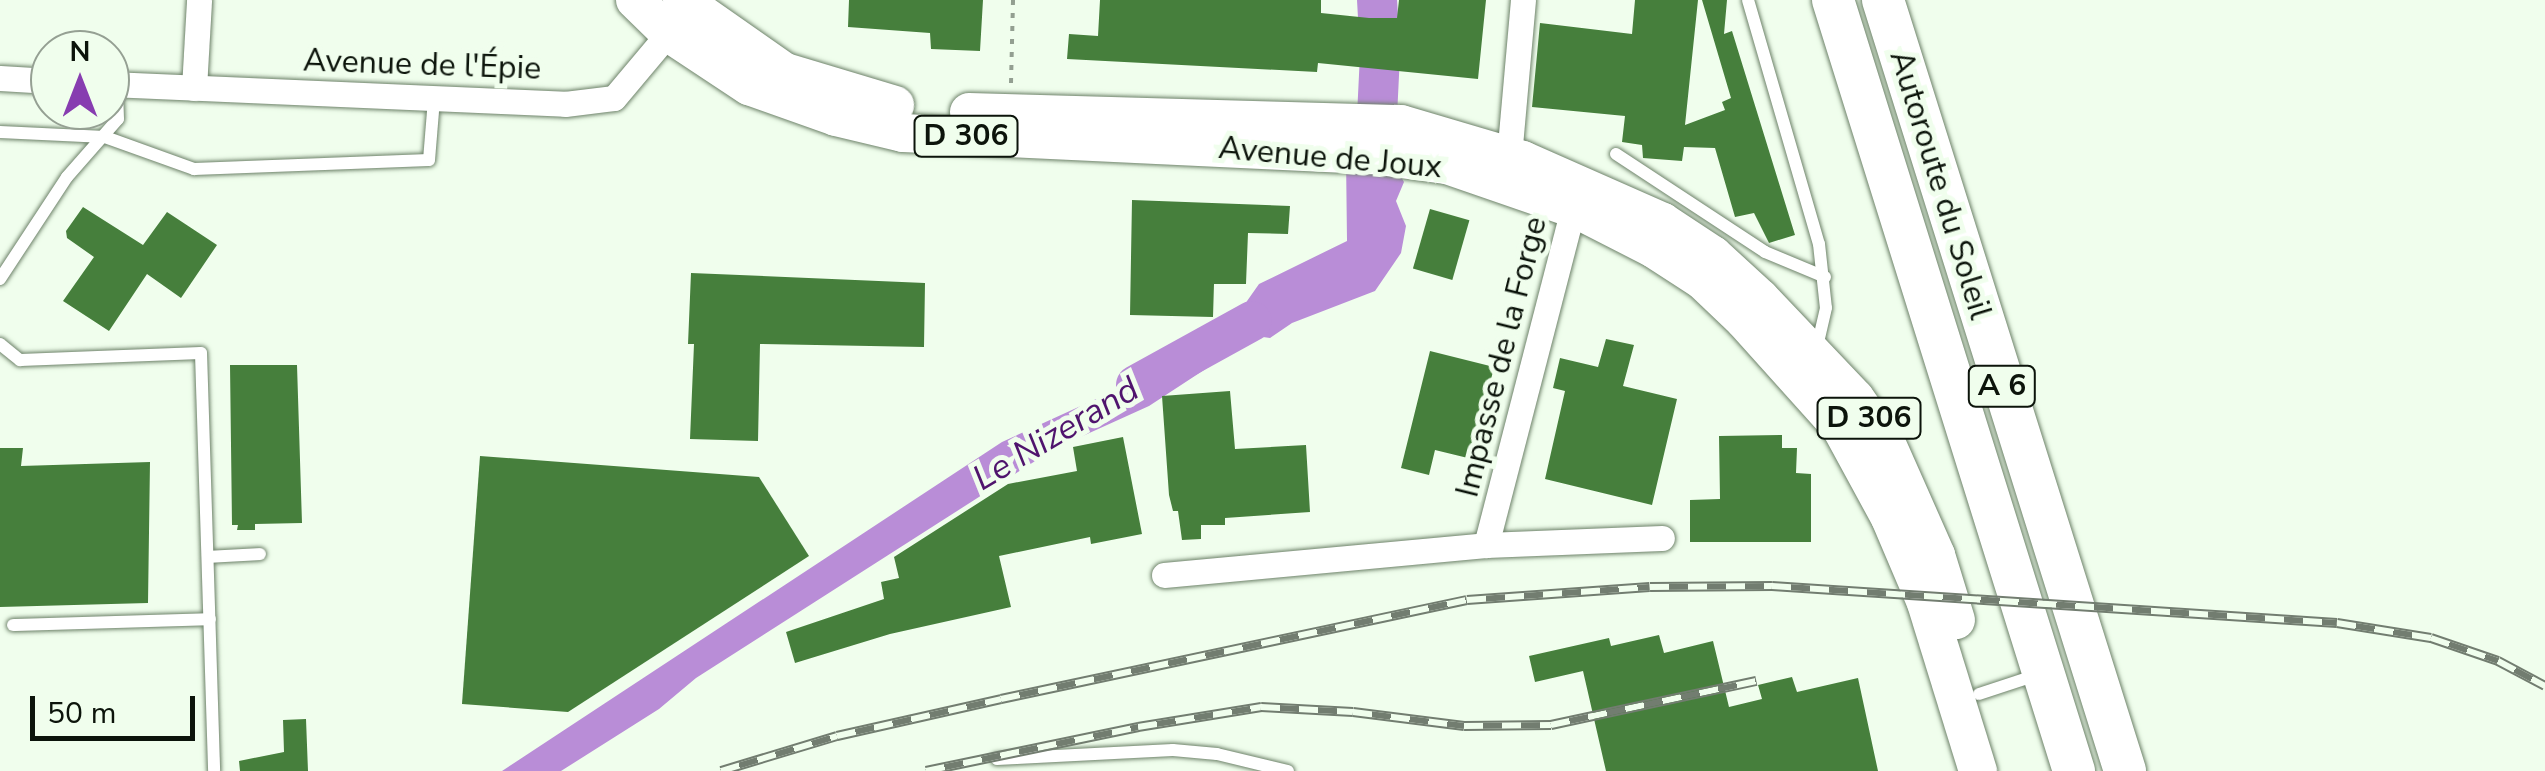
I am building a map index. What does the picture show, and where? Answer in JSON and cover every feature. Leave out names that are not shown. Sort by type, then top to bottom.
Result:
[{"type":"highway","name":"Autoroute du Soleil","points":[[1833,0],[2074,771]]},
{"type":"highway","name":"Autoroute du Soleil","points":[[1883,0],[2124,771]]},
{"type":"main road","name":"Avenue de Joux","points":[[635,0],[680,13],[785,72],[857,97],[920,110],[1010,112],[1399,141],[1447,165],[1508,169],[1576,196],[1702,280],[1804,364],[1855,398],[1886,442],[1936,554],[2002,771]]},
{"type":"main road","name":"Avenue de Joux","points":[[680,13],[749,86],[836,118],[904,132],[1336,136]]},
{"type":"main road","name":"Avenue de Joux","points":[[1804,364],[1890,518],[1926,603],[1978,771]]},
{"type":"street","points":[[194,88],[200,0]]},
{"type":"street","points":[[1508,169],[1522,0]]},
{"type":"street","name":"Avenue de l'Épie","points":[[130,85],[564,104],[614,98],[680,13]]},
{"type":"street","points":[[0,78],[30,79]]},
{"type":"street","name":"Impasse de la Forge","points":[[1486,545],[1576,196]]},
{"type":"street","name":"Impasse de la Forge","points":[[1164,575],[1486,545],[1662,538]]},
{"type":"lane","points":[[1748,0],[1825,277],[1826,308],[1804,364]]},
{"type":"lane","points":[[0,132],[105,136],[194,168],[429,160],[434,99]]},
{"type":"lane","points":[[0,279],[67,177],[110,130]]},
{"type":"lane","points":[[1616,154],[1765,252],[1825,277]]},
{"type":"lane","points":[[2,351],[20,360],[201,354],[214,771]]},
{"type":"lane","points":[[208,557],[260,554]]},
{"type":"lane","points":[[13,625],[210,619]]},
{"type":"lane","points":[[1979,694],[2042,673]]},
{"type":"lane","points":[[997,758],[1174,750],[1218,754],[1288,771]]},
{"type":"path","points":[[1010,112],[1013,0]]},
{"type":"water","points":[[1389,156],[1404,182],[1396,201],[1406,226],[1401,253],[1375,291],[1292,323],[1270,338],[1256,336],[1149,406],[1054,449],[696,678],[659,709],[561,771],[502,771],[1002,442],[1199,352],[1233,321],[1259,284],[1347,241],[1346,157]]},
{"type":"building","points":[[849,0],[983,0],[980,51],[931,49],[930,33],[848,27]]},
{"type":"building","points":[[1100,0],[1321,0],[1321,13],[1397,18],[1399,0],[1486,0],[1478,79],[1318,63],[1317,72],[1067,59],[1069,34],[1098,36]]},
{"type":"building","points":[[1635,0],[1698,0],[1685,125],[1725,110],[1722,102],[1731,98],[1702,0],[1727,0],[1724,34],[1732,31],[1795,235],[1769,243],[1754,213],[1735,217],[1715,148],[1684,147],[1682,161],[1643,158],[1642,145],[1622,142],[1625,116],[1532,107],[1540,23],[1632,34]]},
{"type":"building","points":[[1132,200],[1290,206],[1288,234],[1248,233],[1246,284],[1214,284],[1213,317],[1130,315]]},
{"type":"building","points":[[83,207],[143,245],[167,212],[217,245],[181,298],[147,274],[109,331],[63,301],[94,257],[67,238],[66,231]]},
{"type":"building","points":[[1430,209],[1469,220],[1452,280],[1413,269]]},
{"type":"building","points":[[691,273],[925,283],[924,347],[760,344],[758,441],[690,439],[694,344],[688,344]]},
{"type":"building","points":[[1606,339],[1634,345],[1623,386],[1677,399],[1652,505],[1545,479],[1565,391],[1553,388],[1560,358],[1598,367]]},
{"type":"building","points":[[1430,351],[1494,367],[1472,459],[1435,450],[1429,475],[1401,468]]},
{"type":"building","points":[[230,365],[297,365],[302,523],[255,524],[255,530],[237,530],[238,525],[232,525]]},
{"type":"building","points":[[1230,391],[1235,449],[1306,445],[1310,512],[1225,518],[1225,525],[1201,525],[1201,539],[1182,540],[1178,511],[1173,511],[1169,495],[1162,396]]},
{"type":"building","points":[[1782,435],[1782,448],[1797,448],[1796,473],[1811,474],[1811,542],[1690,542],[1690,500],[1720,499],[1719,436]]},
{"type":"building","points":[[1123,437],[1142,534],[1091,544],[1090,537],[999,556],[1011,607],[890,634],[795,663],[786,632],[884,599],[881,582],[899,578],[894,557],[1008,484],[1077,471],[1073,447]]},
{"type":"building","points":[[0,448],[23,448],[21,466],[150,462],[148,603],[0,607]]},
{"type":"building","points":[[480,456],[759,477],[809,556],[568,712],[462,704]]},
{"type":"building","points":[[1659,635],[1664,653],[1713,641],[1729,707],[1762,699],[1758,685],[1792,677],[1797,692],[1858,678],[1878,771],[1606,771],[1583,671],[1535,682],[1529,656],[1609,638],[1611,646]]},
{"type":"building","points":[[306,719],[308,771],[240,771],[239,761],[284,752],[283,720]]},
{"type":"waterway","name":"Le Nizerand","points":[[1375,157],[1380,53],[1377,0]]},
{"type":"waterway","name":"Le Nizerand","points":[[1136,385],[1252,321]]},
{"type":"railway","points":[[721,771],[837,736],[1467,600],[1650,587],[1772,586],[2337,623],[2431,638],[2498,661],[2545,686]]},
{"type":"railway","points":[[926,771],[1138,727],[1261,707],[1353,712],[1464,726],[1551,725],[1756,681]]}]
